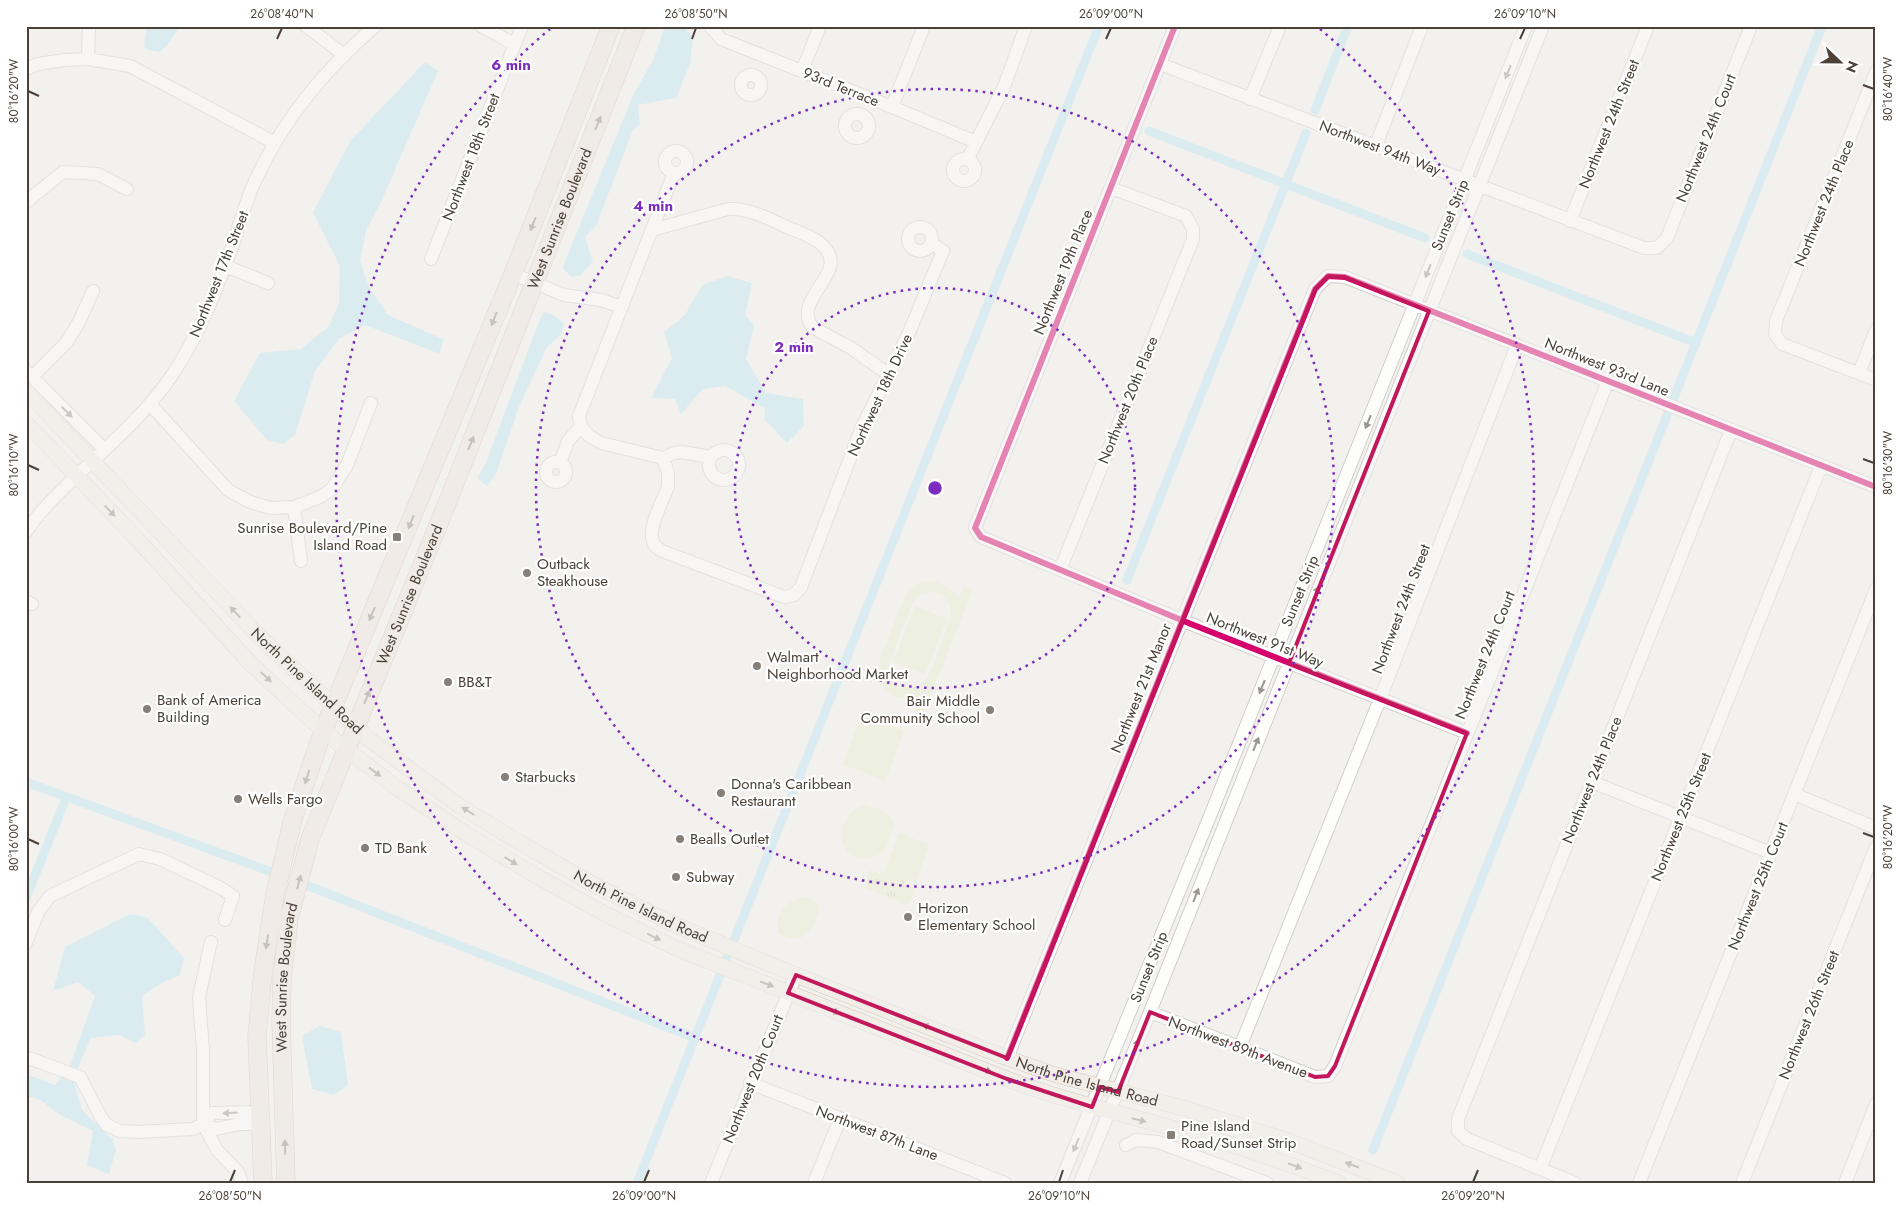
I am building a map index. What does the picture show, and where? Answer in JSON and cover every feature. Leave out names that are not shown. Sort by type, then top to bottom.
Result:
[{"type":"highway","name":"West Sunrise Boulevard","points":[[263,1183],[257,1036],[263,972],[275,894],[293,819],[333,706],[513,274],[611,26]]},
{"type":"highway","name":"West Sunrise Boulevard","points":[[286,1183],[281,1030],[282,980],[292,908],[310,839],[535,283],[636,26]]},
{"type":"main road","name":"North Pine Island Road","points":[[28,380],[92,461],[256,633],[333,706],[398,762],[461,807],[529,848],[598,887],[673,924],[796,975],[1007,1058],[1056,1075],[1188,1109],[1286,1140],[1398,1183]]},
{"type":"main road","name":"North Pine Island Road","points":[[26,423],[250,663],[323,731],[345,750],[397,788],[531,873],[607,915],[678,949],[1024,1086],[1092,1108],[1209,1138],[1339,1183]]},
{"type":"street","points":[[88,59],[90,26]]},
{"type":"street","points":[[306,26],[343,54]]},
{"type":"street","name":"Northwest 17th Street","points":[[26,532],[32,522],[150,404],[170,378],[198,331],[225,266],[256,178],[275,143],[309,92],[343,54],[375,26]]},
{"type":"street","points":[[481,26],[514,44]]},
{"type":"street","name":"Northwest 18th Street","points":[[431,259],[522,26]]},
{"type":"street","name":"93rd Terrace","points":[[709,26],[720,39],[976,142]]},
{"type":"street","points":[[802,71],[820,26]]},
{"type":"street","points":[[892,107],[924,26]]},
{"type":"street","points":[[967,160],[1004,87],[1026,26]]},
{"type":"street","name":"Northwest 19th Place","points":[[975,528],[1175,26]]},
{"type":"street","points":[[1250,99],[1280,26]]},
{"type":"street","points":[[1376,145],[1422,26]]},
{"type":"street","name":"Sunset Strip","points":[[1060,1183],[1274,657],[1526,26]]},
{"type":"street","name":"Sunset Strip","points":[[1080,1183],[1543,26]]},
{"type":"street","name":"Northwest 24th Street","points":[[1570,221],[1648,26]]},
{"type":"street","name":"Northwest 24th Court","points":[[1657,248],[1667,238],[1751,26]]},
{"type":"street","points":[[754,75],[762,55]]},
{"type":"street","points":[[26,69],[38,64],[88,59],[130,66],[275,143]]},
{"type":"street","name":"Northwest 94th Way","points":[[1160,64],[1376,145],[1570,221],[1644,248],[1657,248]]},
{"type":"street","name":"Northwest 24th Place","points":[[1859,373],[1782,344],[1775,334],[1776,321],[1875,76]]},
{"type":"street","points":[[862,115],[868,98]]},
{"type":"street","points":[[26,202],[63,172],[98,174],[127,189]]},
{"type":"street","points":[[674,173],[579,416],[581,426],[588,435],[601,443],[663,458],[682,452],[711,457]]},
{"type":"street","name":"Northwest 20th Place","points":[[1060,570],[1193,239],[1193,229],[1186,216],[1111,188]]},
{"type":"street","points":[[652,230],[728,209],[739,209],[754,212],[819,241],[829,253],[831,265],[826,277],[808,306],[806,315],[808,321],[812,327],[851,348],[888,374]]},
{"type":"street","name":"Northwest 18th Drive","points":[[663,458],[669,480],[651,530],[653,542],[656,546],[662,551],[784,597],[794,595],[801,587],[862,426],[908,335],[943,250],[931,244]]},
{"type":"street","points":[[225,266],[268,283]]},
{"type":"street","points":[[513,274],[564,295],[602,300],[622,307]]},
{"type":"street","name":"Northwest 93rd Lane","points":[[1328,276],[1345,277],[1876,487]]},
{"type":"street","name":"Northwest 21st Manor","points":[[1007,1058],[1316,289],[1328,276]]},
{"type":"street","points":[[93,291],[79,322],[66,343],[28,380],[104,449]]},
{"type":"street","points":[[1876,330],[1859,373],[1876,380]]},
{"type":"street","name":"Northwest 24th Street","points":[[1240,1047],[1380,699],[1517,345]]},
{"type":"street","name":"Northwest 24th Court","points":[[1328,1076],[1335,1066],[1608,381]]},
{"type":"street","points":[[150,404],[228,490],[250,502],[271,508],[294,507],[320,497],[332,489],[347,465],[371,403]]},
{"type":"street","points":[[560,463],[568,441],[581,426]]},
{"type":"street","name":"Northwest 24th Place","points":[[1540,1169],[1467,1139],[1458,1131],[1458,1119],[1730,430]]},
{"type":"street","name":"Northwest 25th Street","points":[[1540,1169],[1821,466]]},
{"type":"street","points":[[294,507],[301,561]]},
{"type":"street","name":"Northwest 91st Way","points":[[975,528],[981,537],[1467,734]]},
{"type":"street","name":"Northwest 25th Court","points":[[1639,1183],[1876,589]]},
{"type":"street","points":[[1592,782],[1771,853]]},
{"type":"street","points":[[1794,794],[1876,828]]},
{"type":"street","name":"Northwest 26th Street","points":[[1742,1183],[1876,847]]},
{"type":"street","points":[[26,943],[43,903],[50,896],[139,854],[160,859],[233,896],[225,920]]},
{"type":"street","points":[[211,942],[199,997],[203,1050],[203,1124],[217,1150],[238,1172],[242,1183]]},
{"type":"street","name":"Northwest 20th Court","points":[[711,1183],[750,1083],[796,975]]},
{"type":"street","name":"Northwest 89th Avenue","points":[[1150,1012],[1315,1077],[1328,1076]]},
{"type":"street","points":[[26,1056],[80,1077],[102,1119],[107,1125],[120,1131],[193,1129],[203,1124],[216,1129],[261,1118]]},
{"type":"street","name":"Northwest 87th Lane","points":[[750,1083],[1004,1183]]},
{"type":"street","points":[[1845,1183],[1876,1104]]},
{"type":"street","points":[[814,1183],[840,1119]]},
{"type":"street","points":[[1126,1145],[1136,1140],[1158,1142],[1267,1183]]},
{"type":"street","points":[[1540,1169],[1575,1183]]},
{"type":"highlighted area","points":[[1328,276],[1345,277],[1429,311],[1289,663],[1467,733],[1335,1066],[1328,1076],[1315,1077],[1150,1012],[1118,1092],[1100,1087],[1092,1107],[1007,1079],[788,993],[796,975],[1007,1058],[1315,289]]},
{"type":"green space","points":[[935,581],[949,588],[959,598],[964,586],[973,590],[923,714],[914,710],[919,696],[900,698],[886,690],[879,675],[879,666],[881,656],[907,592],[923,582]],"holes":[[[934,592],[946,599],[950,606],[951,616],[928,677],[915,687],[903,687],[892,679],[889,662],[913,602],[921,594]]]},
{"type":"green space","points":[[915,606],[947,619],[925,674],[893,662]]},
{"type":"green space","points":[[863,714],[904,731],[885,781],[842,764]]},
{"type":"green space","points":[[865,804],[886,812],[894,824],[885,851],[870,858],[857,858],[848,852],[843,844],[842,833],[845,822],[853,811]]},
{"type":"green space","points":[[899,833],[929,845],[915,883],[884,871]]},
{"type":"green space","points":[[870,870],[881,874],[884,871],[906,880],[905,885],[916,889],[910,903],[905,905],[898,903],[899,901],[877,894],[873,890],[872,892],[865,889]]},
{"type":"green space","points":[[803,897],[813,900],[820,908],[810,930],[801,938],[787,937],[778,933],[778,921],[783,910],[791,902]]},
{"type":"water","points":[[147,26],[180,26],[167,46],[160,52],[144,47]]},
{"type":"water","points":[[665,26],[683,26],[693,37],[690,64],[676,98],[638,105],[640,124],[633,130],[596,226],[585,237],[593,262],[581,275],[571,277],[563,268],[566,259],[634,93],[653,61]]},
{"type":"water","points":[[425,62],[438,71],[381,202],[366,231],[360,261],[369,287],[388,315],[443,339],[440,354],[365,325],[339,339],[315,371],[295,435],[284,444],[267,440],[234,401],[260,353],[301,349],[329,326],[339,303],[340,266],[313,213],[350,141]]},
{"type":"water","points":[[727,276],[752,283],[745,315],[754,326],[746,359],[766,393],[803,399],[804,426],[787,443],[764,419],[765,408],[725,386],[703,389],[681,414],[675,399],[651,398],[672,358],[664,332],[685,315],[702,285]]},
{"type":"water","points":[[544,312],[554,315],[564,323],[561,335],[547,347],[519,407],[496,474],[487,486],[477,478],[485,465]]},
{"type":"water","points":[[130,914],[147,917],[184,958],[180,975],[162,983],[142,996],[145,1035],[135,1043],[120,1035],[91,1038],[73,1079],[82,1110],[112,1139],[116,1150],[109,1174],[87,1165],[93,1131],[59,1114],[39,1099],[26,1096],[26,1074],[55,1085],[69,1068],[95,996],[78,982],[53,991],[65,947]]},
{"type":"water","points":[[320,1026],[341,1032],[348,1085],[334,1095],[312,1089],[302,1036]]},
{"type":"waterway","points":[[637,1183],[1099,26]]},
{"type":"waterway","points":[[1315,110],[1348,26]]},
{"type":"waterway","points":[[1673,400],[1822,26]]},
{"type":"waterway","points":[[1149,131],[1425,238]]},
{"type":"waterway","points":[[1127,580],[1306,133]]},
{"type":"waterway","points":[[1467,254],[1696,343]]},
{"type":"waterway","points":[[1373,1150],[1668,413]]},
{"type":"waterway","points":[[26,782],[269,871]]},
{"type":"waterway","points":[[26,898],[66,798]]},
{"type":"waterway","points":[[306,885],[695,1038]]},
{"type":"cycle path","points":[[1175,26],[975,528],[981,537],[1191,624],[1467,733]]},
{"type":"cycle path","points":[[1007,1058],[1315,289],[1328,276],[1345,277],[1876,487]]},
{"type":"place","name":"Sunrise Boulevard/Pine Island Road","points":[[397,537]]},
{"type":"place","name":"Outback Steakhouse","points":[[527,573]]},
{"type":"place","name":"Walmart Neighborhood Market","points":[[757,666]]},
{"type":"place","name":"BB&T","points":[[448,682]]},
{"type":"place","name":"Bank of America Building","points":[[147,709]]},
{"type":"place","name":"Bair Middle Community School","points":[[990,710]]},
{"type":"place","name":"Starbucks","points":[[505,777]]},
{"type":"place","name":"Donna's Caribbean Restaurant","points":[[721,793]]},
{"type":"place","name":"Wells Fargo","points":[[238,799]]},
{"type":"place","name":"Bealls Outlet","points":[[680,839]]},
{"type":"place","name":"TD Bank","points":[[365,848]]},
{"type":"place","name":"Subway","points":[[676,877]]},
{"type":"place","name":"Horizon Elementary School","points":[[908,917]]},
{"type":"place","name":"Pine Island Road/Sunset Strip","points":[[1171,1135]]}]
